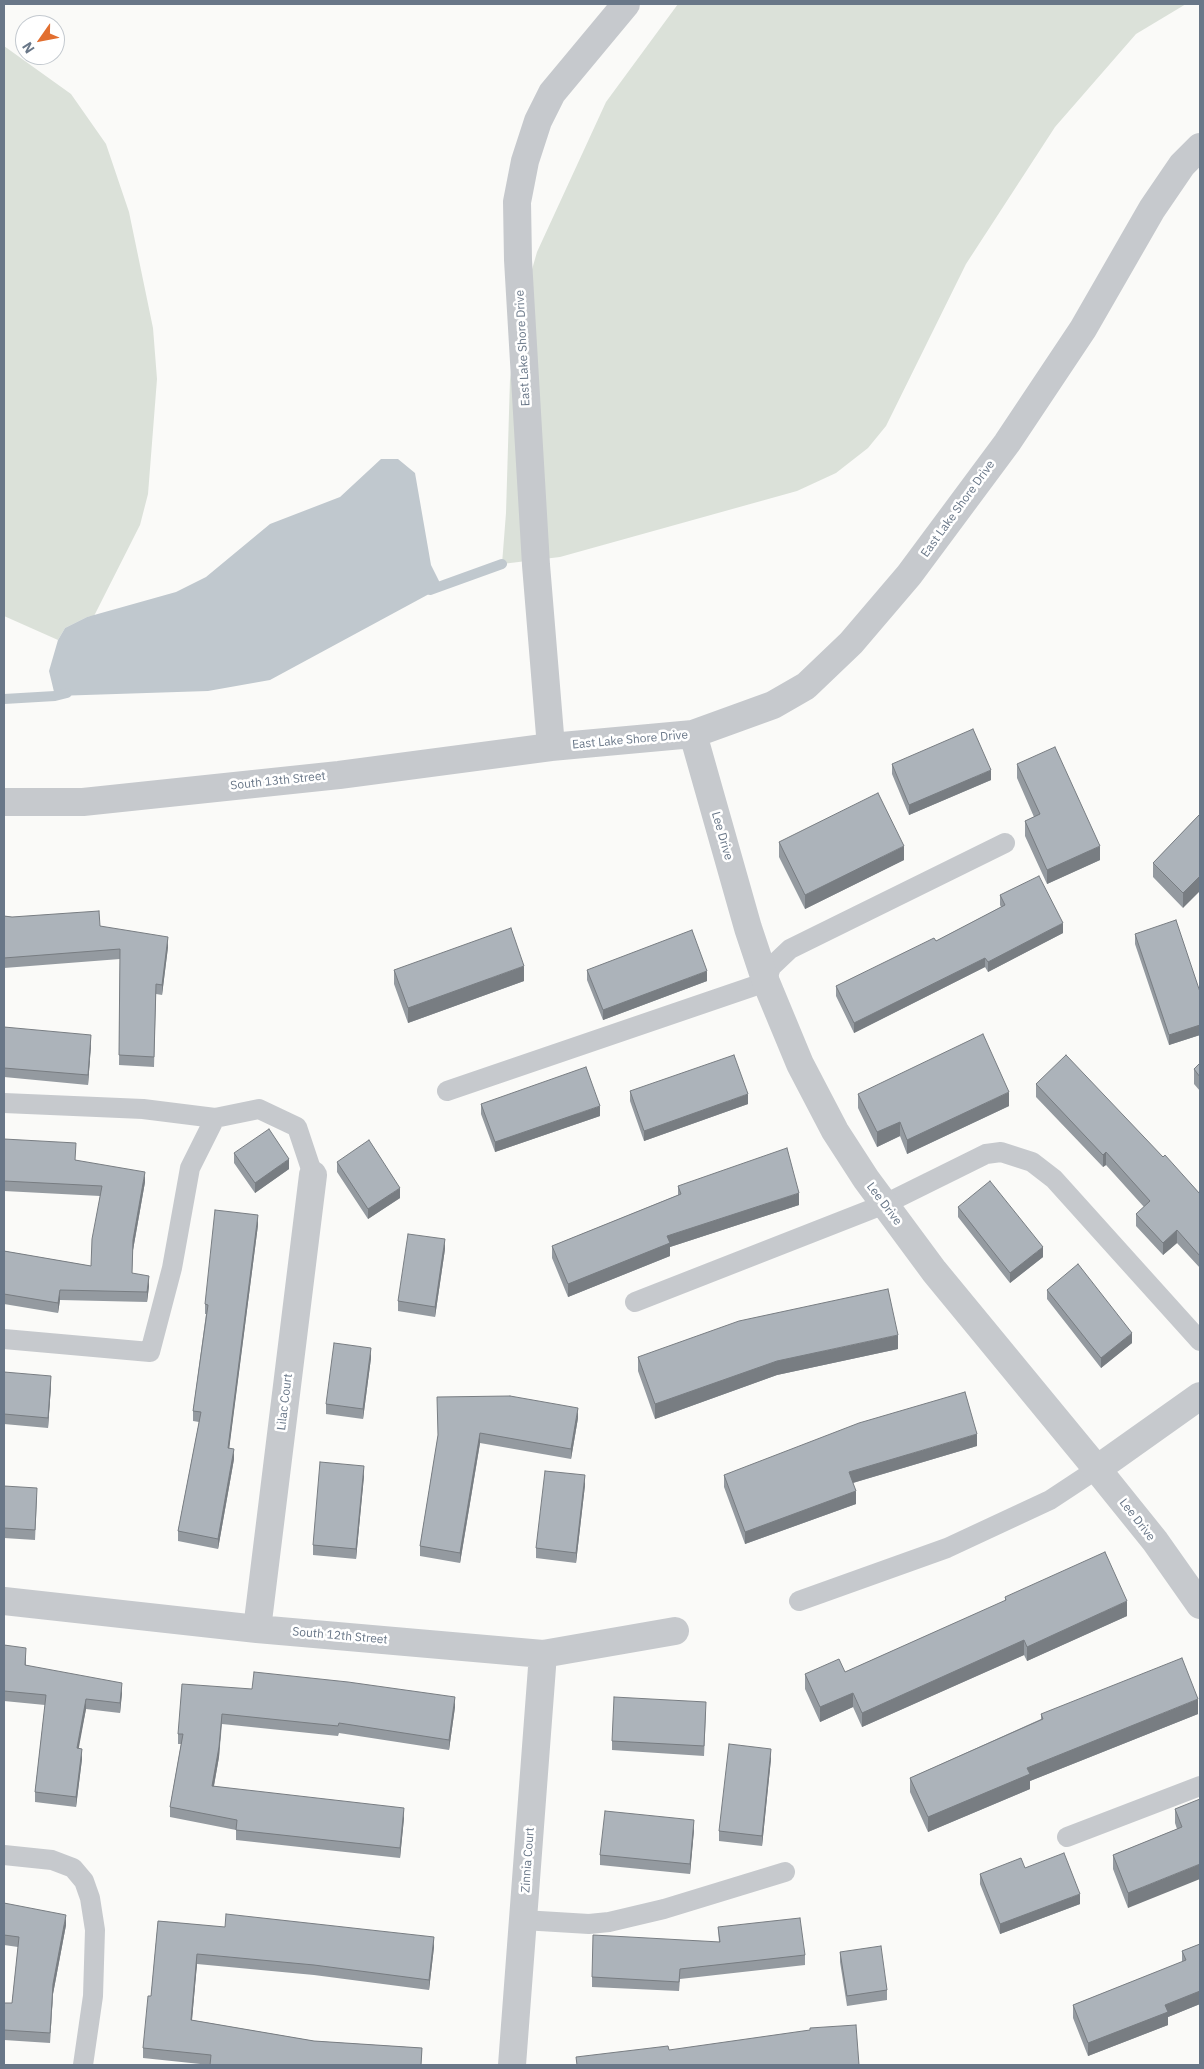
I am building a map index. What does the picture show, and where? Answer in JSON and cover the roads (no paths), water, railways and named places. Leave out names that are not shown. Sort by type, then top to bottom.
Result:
[{"type":"street","name":"East Lake Shore Drive","points":[[626,4],[552,93],[538,121],[525,161],[518,202],[518,260],[536,565],[551,747],[693,734],[773,706],[806,686],[864,628],[909,576],[1007,443],[1083,329],[1152,209],[1182,165],[1200,147]]},
{"type":"street","name":"Lee Drive","points":[[693,734],[748,928],[766,982],[800,1064],[835,1131],[885,1204],[989,1339],[1098,1469],[1155,1541],[1200,1604]]},
{"type":"street","name":"South 13th Street","points":[[4,802],[83,802],[339,774],[551,747]]},
{"type":"street","name":"Lilac Court","points":[[257,1629],[313,1174]]},
{"type":"street","points":[[1098,1469],[1200,1396]]},
{"type":"street","name":"South 12th Street","points":[[4,1601],[257,1629],[543,1654],[675,1631]]},
{"type":"street","name":"Zinnia Court","points":[[512,2065],[543,1654]]},
{"type":"lane","points":[[447,1091],[766,982],[771,967],[790,949],[1005,843]]},
{"type":"lane","points":[[4,1103],[143,1109],[215,1118],[259,1109],[297,1127],[313,1174]]},
{"type":"lane","points":[[4,1340],[150,1352],[172,1268],[190,1168],[215,1118]]},
{"type":"lane","points":[[635,1302],[885,1204],[986,1154],[1001,1152],[1032,1162],[1054,1179],[1200,1342]]},
{"type":"lane","points":[[798,1601],[947,1548],[1050,1500],[1098,1469]]},
{"type":"lane","points":[[1067,1836],[1200,1786]]},
{"type":"lane","points":[[4,1855],[52,1860],[73,1868],[84,1881],[90,1898],[94,1930],[93,1996],[84,2065]]},
{"type":"lane","points":[[523,1920],[564,1923],[609,1922],[664,1909],[785,1872]]},
{"type":"waterway","points":[[430,590],[502,564]]},
{"type":"waterway","points":[[4,699],[55,696],[67,693]]}]
